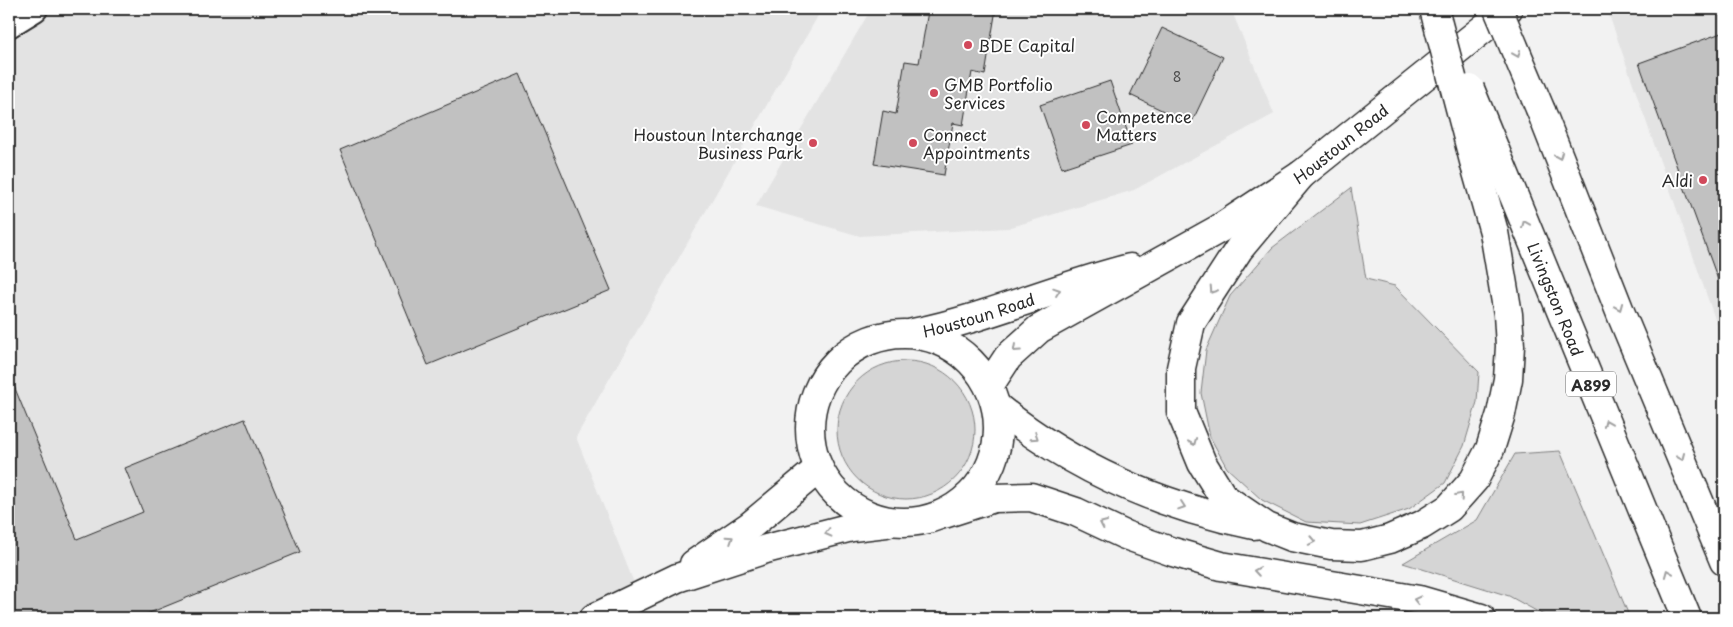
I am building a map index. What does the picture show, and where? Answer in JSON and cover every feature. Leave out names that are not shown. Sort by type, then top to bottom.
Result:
[{"type":"main road","points":[[893,522],[870,516],[849,505],[831,488],[818,468],[812,450],[811,411],[817,392],[826,375],[839,360],[855,348],[881,337],[909,334],[934,339],[957,349],[975,366],[993,397],[1026,430],[1061,454],[1147,494],[1192,510],[1267,527],[1292,537],[1331,544],[1362,546],[1381,542],[1422,525],[1450,508],[1474,480],[1490,449],[1501,414],[1508,379],[1510,346],[1508,314],[1494,232],[1485,157],[1435,9]]},
{"type":"main road","points":[[1498,9],[1724,561]]},
{"type":"main road","name":"Houstoun Road","points":[[993,397],[1008,357],[1039,329],[1219,229],[1301,174],[1508,9]]},
{"type":"main road","name":"Livingston Road","points":[[1485,157],[1687,618]]},
{"type":"main road","points":[[1267,527],[1223,497],[1202,463],[1182,412],[1181,368],[1191,323],[1239,249],[1301,174]]},
{"type":"main road","name":"Houstoun Road","points":[[909,334],[952,325],[1098,276],[1162,260]]},
{"type":"main road","points":[[944,514],[966,500],[987,473],[994,458],[999,433],[993,397]]},
{"type":"main road","points":[[677,578],[706,554],[751,526],[818,468]]},
{"type":"main road","points":[[594,618],[677,578],[766,549],[852,527],[893,522],[919,522],[994,498],[1031,497],[1076,512],[1125,535],[1221,566],[1419,600],[1481,618]]},
{"type":"street","points":[[9,25],[35,9]]},
{"type":"shaded area","points":[[9,9],[822,9],[576,437],[648,618],[9,618]]},
{"type":"shaded area","name":"Houstoun Interchange Business Park","points":[[871,9],[1231,9],[1274,114],[1134,190],[1008,228],[860,236],[756,206]]},
{"type":"shaded area","points":[[1607,9],[1724,9],[1724,345]]},
{"type":"shaded area","points":[[1351,188],[1366,279],[1395,286],[1479,372],[1477,402],[1464,446],[1445,483],[1409,509],[1360,525],[1306,522],[1262,500],[1227,468],[1210,437],[1201,393],[1206,350],[1230,296],[1272,248]]},
{"type":"shaded area","points":[[906,361],[920,362],[933,366],[955,381],[970,403],[974,416],[974,444],[970,457],[955,479],[933,494],[920,498],[906,499],[892,498],[879,494],[857,479],[842,457],[838,444],[837,430],[838,416],[842,403],[857,381],[879,366],[892,362]]},
{"type":"shaded area","points":[[1560,451],[1630,618],[1549,618],[1509,596],[1403,563],[1477,520],[1515,454]]},
{"type":"building","points":[[943,9],[996,9],[985,75],[972,72],[963,125],[953,123],[944,175],[874,164],[883,111],[896,114],[905,61],[919,63],[928,11],[942,13]]},
{"type":"building","points":[[1162,28],[1223,57],[1191,124],[1130,95]]},
{"type":"building","name":"Aldi","points":[[1724,32],[1724,288],[1721,288],[1639,63]]},
{"type":"building","points":[[520,74],[611,290],[428,365],[340,150]]},
{"type":"building","name":"Competence Matters","points":[[1110,81],[1132,145],[1062,168],[1040,105]]},
{"type":"building","points":[[9,374],[77,539],[143,512],[125,468],[245,419],[300,552],[137,618],[9,618]]},
{"type":"place","name":"BDE Capital","points":[[968,45]]},
{"type":"place","name":"GMB Portfolio Services","points":[[934,93]]},
{"type":"place","name":"Competence Matters","points":[[1086,125]]},
{"type":"place","name":"Houstoun Interchange Business Park","points":[[813,143]]},
{"type":"place","name":"Connect Appointments","points":[[913,143]]},
{"type":"place","name":"Aldi","points":[[1703,180]]}]
